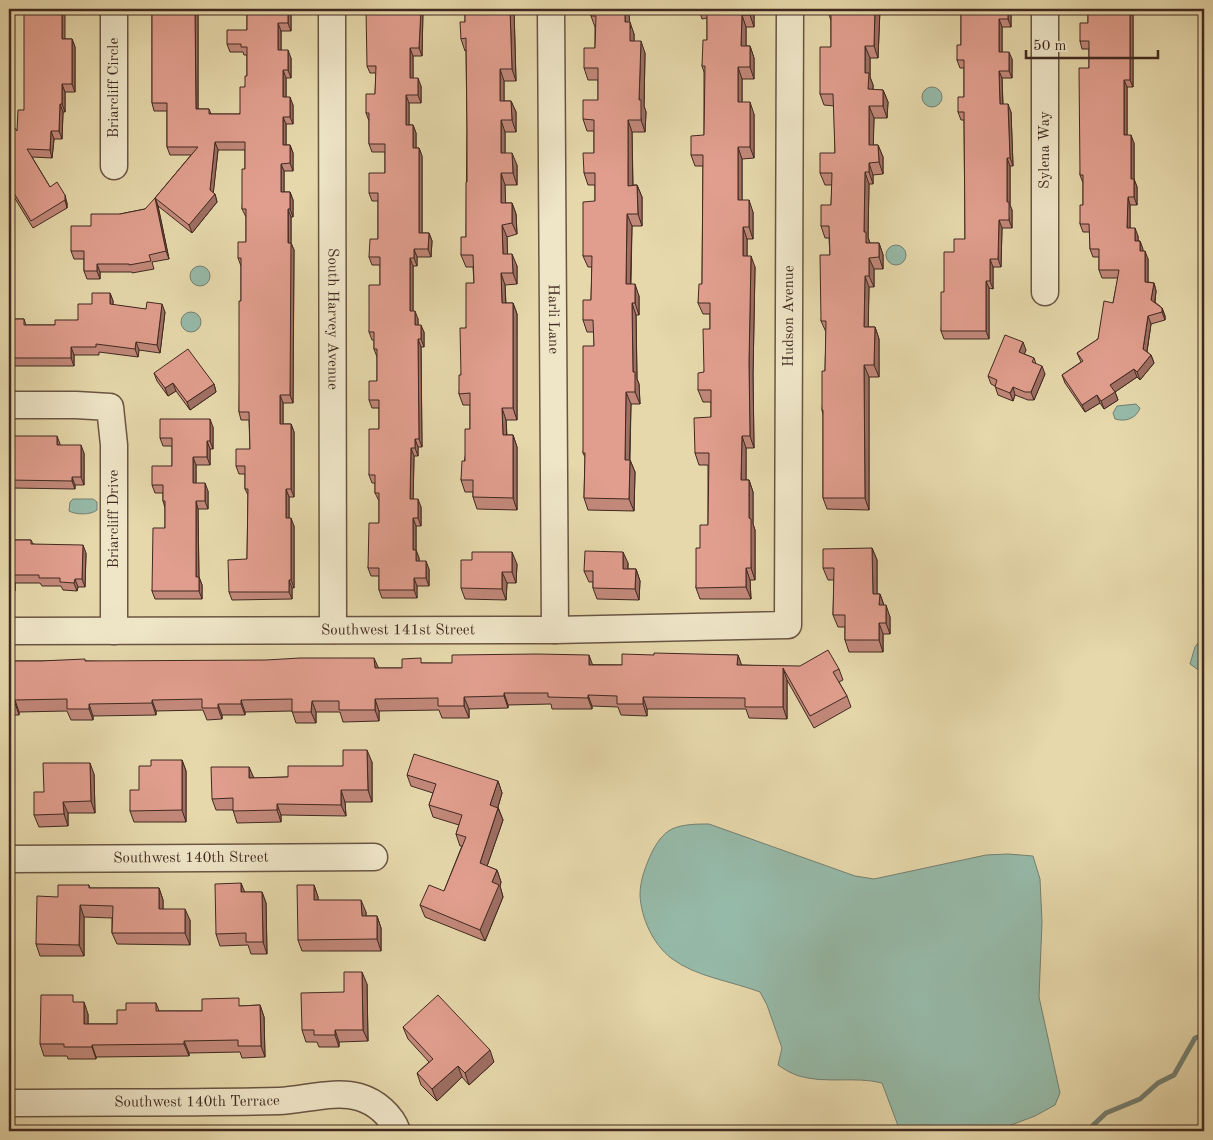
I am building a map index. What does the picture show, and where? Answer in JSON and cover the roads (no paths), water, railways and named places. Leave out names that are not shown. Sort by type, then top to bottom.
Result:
[{"type":"street","name":"Briarcliff Circle","points":[[114,9],[114,166]]},
{"type":"street","name":"South Harvey Avenue","points":[[332,9],[333,630]]},
{"type":"street","name":"Harli Lane","points":[[551,9],[555,630]]},
{"type":"street","name":"Hudson Avenue","points":[[788,625],[790,9]]},
{"type":"street","name":"Sylena Way","points":[[1045,9],[1045,292]]},
{"type":"street","name":"Briarcliff Drive","points":[[9,405],[110,407],[114,445],[114,631]]},
{"type":"street","name":"Southwest 141st Street","points":[[9,631],[555,630],[788,625]]},
{"type":"street","name":"Southwest 140th Street","points":[[9,859],[374,857]]},
{"type":"street","name":"Southwest 140th Terrace","points":[[9,1103],[282,1101],[342,1094],[359,1097],[380,1108],[394,1123],[397,1131]]},
{"type":"waterway","points":[[1087,1131],[1106,1113],[1140,1099],[1158,1083],[1174,1075],[1195,1038],[1204,1035]]}]
